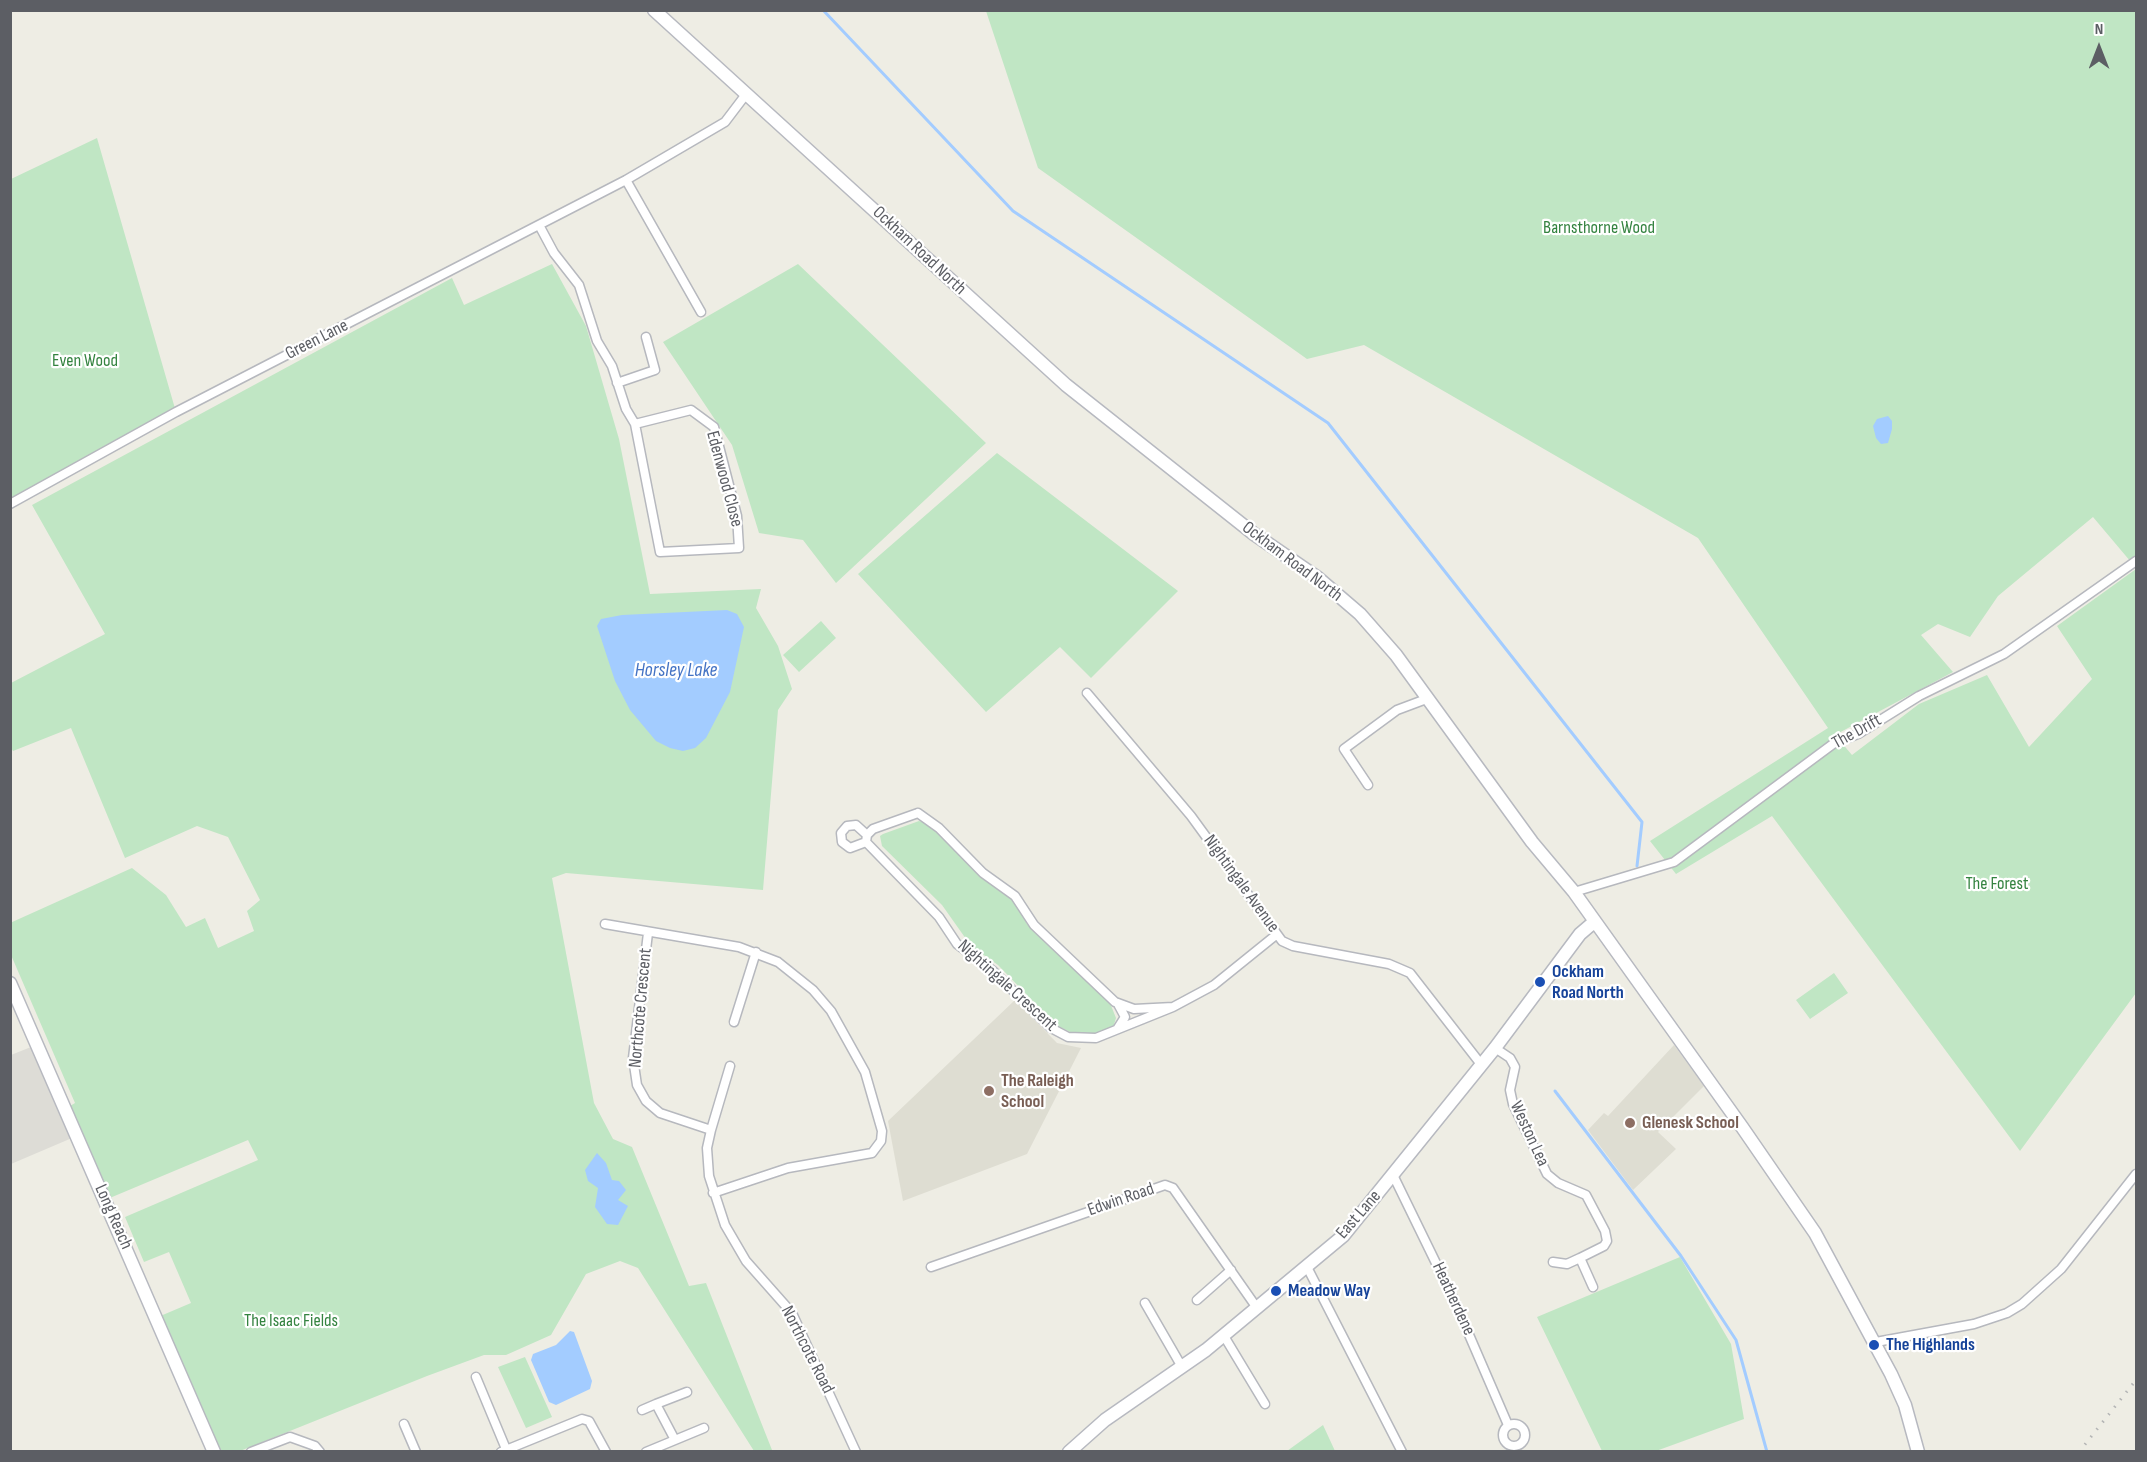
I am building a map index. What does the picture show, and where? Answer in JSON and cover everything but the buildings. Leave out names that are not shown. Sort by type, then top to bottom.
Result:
[{"type":"main road","name":"Ockham Road North","points":[[654,10],[1066,386],[1254,534],[1318,578],[1360,614],[1429,698],[1526,833],[1574,892],[1743,1127],[1815,1233],[1875,1342],[1905,1405],[1918,1452]]},
{"type":"main road","name":"East Lane","points":[[1069,1452],[1105,1420],[1224,1335],[1343,1236],[1480,1063],[1495,1048],[1580,934],[1594,922]]},
{"type":"main road","name":"Long Reach","points":[[10,983],[214,1452]]},
{"type":"street","name":"Green Lane","points":[[10,504],[176,412],[626,180],[724,122],[747,93]]},
{"type":"street","points":[[626,180],[700,312]]},
{"type":"street","name":"Edenwood Close","points":[[539,225],[554,252],[579,285],[597,341],[612,366],[626,409],[635,424],[660,552],[739,548],[737,516],[714,427],[691,410],[635,424]]},
{"type":"street","points":[[617,383],[655,370],[646,337]]},
{"type":"street","name":"The Drift","points":[[1574,892],[1674,862],[1833,744],[1858,734],[1919,696],[2004,654],[2136,561]]},
{"type":"street","name":"Nightingale Avenue","points":[[1087,693],[1209,840],[1276,935],[1293,946],[1369,960],[1410,973],[1480,1063]]},
{"type":"street","points":[[1368,785],[1344,748],[1397,710],[1429,698]]},
{"type":"street","name":"Nightingale Crescent","points":[[1173,1007],[1134,1009],[1115,1002],[1034,926],[1015,896],[983,873],[925,816],[911,814],[873,829],[866,839],[939,917],[957,944],[993,971],[1051,1028],[1068,1037],[1096,1038],[1173,1007],[1214,985],[1276,935]]},
{"type":"street","name":"Northcote Crescent","points":[[605,924],[756,952],[777,962],[802,981],[839,1023],[865,1072],[882,1136],[879,1145],[867,1155],[788,1168],[713,1193]]},
{"type":"street","name":"Northcote Crescent","points":[[648,933],[633,1058],[637,1085],[646,1101],[660,1113],[711,1130]]},
{"type":"street","points":[[734,1022],[756,952]]},
{"type":"street","points":[[1115,1002],[1123,1009],[1125,1017],[1116,1030]]},
{"type":"street","name":"Weston Lea","points":[[1495,1048],[1510,1058],[1515,1066],[1510,1090],[1513,1104],[1547,1174],[1558,1183],[1586,1195],[1605,1231],[1607,1241],[1604,1246],[1567,1264],[1553,1262]]},
{"type":"street","points":[[713,1193],[707,1164],[711,1130],[730,1066]]},
{"type":"street","points":[[1875,1342],[1974,1324],[2007,1313],[2022,1304],[2061,1269],[2136,1174]]},
{"type":"street","name":"Heatherdene","points":[[1393,1175],[1509,1425]]},
{"type":"street","name":"Edwin Road","points":[[931,1267],[1165,1185],[1173,1188],[1257,1308]]},
{"type":"street","name":"Northcote Road","points":[[713,1193],[725,1225],[746,1261],[792,1313],[856,1452]]},
{"type":"street","points":[[1580,1258],[1593,1287]]},
{"type":"street","points":[[1306,1267],[1402,1452]]},
{"type":"street","points":[[1197,1299],[1231,1270]]},
{"type":"street","points":[[1146,1304],[1182,1367]]},
{"type":"street","points":[[1224,1335],[1265,1404]]},
{"type":"street","points":[[476,1377],[504,1450],[582,1419],[589,1421],[606,1452]]},
{"type":"street","points":[[642,1410],[687,1392]]},
{"type":"street","points":[[656,1404],[675,1440]]},
{"type":"street","points":[[404,1424],[416,1452]]},
{"type":"street","points":[[646,1452],[704,1428]]},
{"type":"street","points":[[251,1452],[290,1437],[315,1446],[320,1452]]},
{"type":"shaded area","name":"The Raleigh School","points":[[1015,1000],[1057,1043],[1081,1048],[1027,1154],[903,1201],[888,1121]]},
{"type":"shaded area","name":"Glenesk School","points":[[1674,1045],[1704,1086],[1658,1132],[1676,1149],[1633,1190],[1588,1130],[1604,1113],[1608,1116]]},
{"type":"shaded area","points":[[31,1047],[72,1138],[11,1164],[11,1055]]},
{"type":"green space","points":[[986,11],[2136,11],[2136,568],[2093,517],[1998,596],[1970,637],[1938,624],[1921,635],[1953,672],[1835,735],[1852,755],[1919,704],[1987,675],[2029,747],[2092,679],[2057,626],[2136,569],[2136,993],[2020,1151],[1772,816],[1676,874],[1650,841],[1828,728],[1698,538],[1364,345],[1307,359],[1038,168]]},
{"type":"green space","name":"Even Wood","points":[[97,138],[176,412],[11,504],[11,179]]},
{"type":"green space","name":"The Isaac Fields","points":[[552,264],[586,326],[619,439],[650,594],[761,589],[756,608],[778,646],[792,689],[778,710],[763,890],[566,873],[552,878],[594,1103],[613,1139],[632,1147],[689,1286],[706,1283],[772,1450],[754,1451],[638,1268],[620,1261],[586,1274],[551,1335],[506,1355],[484,1355],[427,1376],[240,1451],[214,1451],[158,1317],[191,1303],[169,1252],[144,1262],[125,1217],[258,1160],[248,1140],[105,1200],[65,1109],[75,1103],[11,955],[10,923],[132,868],[166,895],[186,927],[205,918],[218,948],[254,931],[247,911],[260,900],[228,837],[197,826],[125,858],[71,728],[13,751],[10,746],[11,683],[105,634],[32,505],[452,278],[464,305]]},
{"type":"green space","points":[[798,264],[986,443],[836,583],[803,540],[759,533],[732,445],[663,342]]},
{"type":"green space","points":[[997,453],[1178,591],[1091,678],[1060,647],[986,712],[858,574]]},
{"type":"green space","points":[[821,621],[836,638],[799,672],[783,655]]},
{"type":"green space","points":[[919,821],[929,824],[982,877],[1013,898],[1027,924],[1110,1003],[1116,1018],[1113,1028],[1093,1035],[1074,1034],[1056,1025],[998,965],[971,946],[942,905],[882,846],[880,836]]},
{"type":"green space","points":[[1834,973],[1848,993],[1810,1019],[1796,1000]]},
{"type":"green space","points":[[1680,1257],[1731,1344],[1744,1419],[1656,1451],[1602,1451],[1537,1317]]},
{"type":"green space","points":[[525,1357],[552,1417],[526,1428],[498,1367]]},
{"type":"green space","points":[[1323,1425],[1335,1451],[1287,1451]]},
{"type":"water","points":[[1888,416],[1892,421],[1892,429],[1888,443],[1881,444],[1876,438],[1873,426],[1877,419]]},
{"type":"water","name":"Horsley Lake","points":[[727,610],[737,614],[744,627],[730,692],[706,738],[695,748],[683,751],[670,748],[656,741],[630,710],[615,681],[597,626],[601,619],[622,615]]},
{"type":"water","points":[[597,1153],[606,1163],[612,1180],[619,1181],[626,1190],[618,1200],[628,1206],[618,1225],[607,1224],[595,1207],[598,1188],[588,1181],[585,1170]]},
{"type":"water","points":[[570,1331],[574,1332],[592,1381],[590,1389],[556,1405],[549,1402],[531,1360],[533,1354],[556,1345]]},
{"type":"waterway","points":[[823,10],[1013,211],[1328,423],[1642,822],[1637,866]]},
{"type":"waterway","points":[[1555,1091],[1681,1256],[1736,1340],[1767,1452]]},
{"type":"railway","points":[[2079,1452],[2136,1380]]},
{"type":"place","name":"Ockham Road North","points":[[1540,982]]},
{"type":"place","name":"The Raleigh School","points":[[989,1091]]},
{"type":"place","name":"Glenesk School","points":[[1630,1123]]},
{"type":"place","name":"Meadow Way","points":[[1276,1291]]},
{"type":"place","name":"The Highlands","points":[[1874,1345]]},
{"type":"park label","name":"Barnsthorne Wood","points":[[1599,228]]},
{"type":"park label","name":"The Forest","points":[[1997,884]]}]
